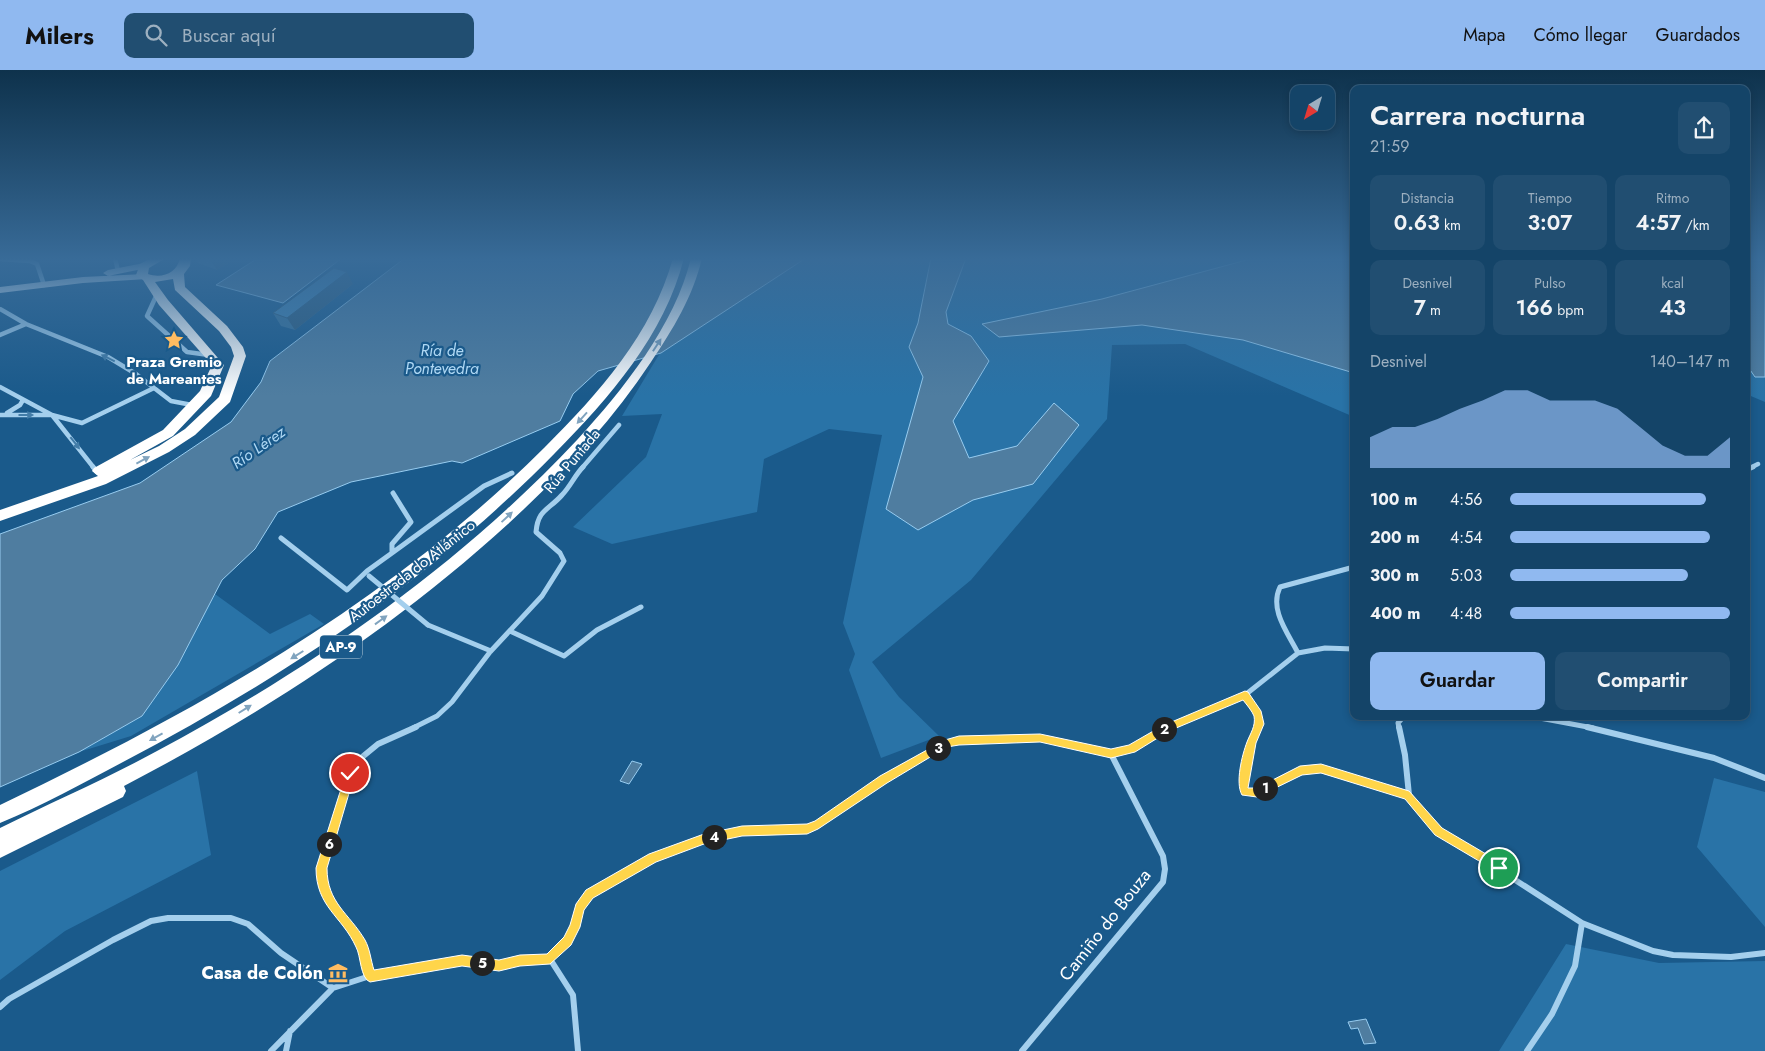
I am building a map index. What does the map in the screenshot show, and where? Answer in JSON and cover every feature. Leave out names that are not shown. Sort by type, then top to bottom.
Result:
[{"type":"highway","points":[[0,506],[97,472],[168,433],[206,393],[218,364],[200,341],[164,304]]},
{"type":"highway","points":[[0,516],[101,480],[138,463],[190,432],[225,399],[240,356],[239,349],[196,304]]},
{"type":"highway","name":"Autoestrada do Atlántico","points":[[0,814],[105,765],[216,704],[306,649],[368,607],[466,532],[538,466],[614,381],[657,316],[662,304]]},
{"type":"highway","name":"Autoestrada do Atlántico","points":[[0,837],[111,784],[226,721],[382,619],[484,539],[554,472],[601,422],[631,386],[674,319],[679,304]]},
{"type":"highway","name":"AP-9","points":[[0,849],[89,807],[175,760],[226,721]]},
{"type":"street","points":[[153,304],[147,316],[187,352],[211,355]]},
{"type":"street","points":[[0,309],[26,324],[108,357],[154,388],[171,402],[195,406]]},
{"type":"street","points":[[0,335],[26,324]]},
{"type":"street","points":[[0,388],[52,414],[82,423],[154,388]]},
{"type":"street","points":[[1,415],[12,411],[23,400]]},
{"type":"street","points":[[1,415],[52,414]]},
{"type":"street","points":[[52,414],[97,472]]},
{"type":"street","name":"Rúa Puntada","points":[[370,976],[361,944],[327,898],[322,884],[321,868],[350,773],[362,757],[379,744],[437,716],[448,706],[491,651],[512,632],[558,573],[564,561],[560,553],[536,532],[537,521],[544,510],[563,495],[572,479],[619,425]]},
{"type":"street","points":[[1750,468],[1758,464]]},
{"type":"street","points":[[281,538],[347,590],[392,553],[484,486],[512,473]]},
{"type":"street","points":[[392,493],[411,522],[392,544],[392,553]]},
{"type":"street","points":[[1298,654],[1276,610],[1274,599],[1280,587],[1350,568]]},
{"type":"street","points":[[368,573],[428,625],[491,651]]},
{"type":"street","points":[[512,632],[564,656],[597,630],[641,607]]},
{"type":"street","points":[[271,1051],[333,988],[370,976],[462,961],[499,966],[520,961],[550,959],[568,941],[575,927],[580,908],[589,894],[652,858],[704,839],[742,831],[807,829],[813,827],[884,780],[945,744],[959,740],[1040,738],[1111,754],[1131,749],[1166,728],[1245,695],[1298,654],[1325,648],[1350,649]]},
{"type":"street","points":[[1245,695],[1258,714],[1259,724],[1251,743],[1244,788],[1246,792],[1257,792],[1300,771],[1314,768],[1409,795]]},
{"type":"street","points":[[1401,720],[1398,723],[1405,754],[1409,795],[1439,831],[1582,923],[1653,951],[1673,955],[1731,957],[1765,952]]},
{"type":"street","points":[[1551,720],[1611,731],[1714,758],[1765,778]]},
{"type":"street","name":"Camiño do Bouza","points":[[1022,1051],[1163,882],[1165,870],[1163,856],[1111,754]]},
{"type":"street","points":[[0,1007],[9,999],[113,940],[151,921],[168,918],[231,918],[248,924],[281,953],[333,988]]},
{"type":"street","points":[[1527,1051],[1552,1014],[1575,966],[1582,923]]},
{"type":"street","points":[[550,959],[573,995],[578,1051]]},
{"type":"street","points":[[286,1051],[290,1031]]},
{"type":"shaded area","points":[[529,304],[1350,304],[1350,415],[1185,344],[1112,345],[1107,419],[971,580],[872,662],[899,697],[939,736],[881,758],[849,670],[855,654],[843,623],[882,435],[829,429],[764,459],[757,512],[612,544],[573,527],[646,457],[662,414],[622,416],[660,353],[598,371],[573,394],[560,421],[462,463]]},
{"type":"shaded area","points":[[1750,304],[1765,304],[1765,402],[1750,396]]},
{"type":"shaded area","points":[[215,594],[270,634],[310,614],[324,624],[131,736],[79,752],[142,716]]},
{"type":"shaded area","points":[[197,771],[211,855],[65,931],[0,980],[0,871]]},
{"type":"shaded area","points":[[1714,778],[1765,792],[1765,927],[1697,847]]},
{"type":"shaded area","points":[[1566,944],[1659,963],[1765,961],[1765,1051],[1499,1051]]},
{"type":"water","name":"Ría de Pontevedra","points":[[345,304],[736,304],[661,353],[598,371],[573,394],[560,421],[462,463],[452,461],[351,482],[278,512],[255,549],[222,580],[178,665],[142,716],[79,752],[0,787],[0,534],[140,483],[231,422],[261,382],[270,361]]},
{"type":"water","points":[[922,304],[949,304],[946,312],[948,324],[971,336],[989,361],[953,421],[969,458],[1017,446],[1054,403],[1079,425],[1033,484],[973,500],[918,530],[886,509],[923,377],[909,347],[918,323]]},
{"type":"water","points":[[1079,304],[1350,304],[1350,372],[1243,340],[1142,325],[999,337],[982,324]]},
{"type":"water","points":[[1750,304],[1765,304],[1765,377],[1755,377],[1750,370]]},
{"type":"water","points":[[632,761],[642,764],[629,784],[620,781]]},
{"type":"water","points":[[1366,1019],[1376,1043],[1364,1044],[1358,1028],[1351,1029],[1348,1022]]},
{"type":"building","points":[[285,304],[306,304],[287,318],[273,313]]},
{"type":"place","name":"Praza Gremio de Mareantes","points":[[174,340]]},
{"type":"place","name":"Casa de Colón","points":[[338,973]]},
{"type":"route","points":[[350,773],[321,868],[322,884],[327,898],[361,944],[370,976],[462,961],[499,966],[520,961],[550,959],[568,941],[575,927],[580,908],[589,894],[652,858],[704,839],[742,831],[807,829],[818,825],[884,780],[945,744],[959,740],[1040,738],[1057,740],[1111,754],[1131,749],[1166,728],[1245,695],[1251,701],[1258,714],[1259,724],[1251,743],[1244,788],[1246,792],[1252,794],[1300,771],[1321,768],[1409,795],[1421,813],[1439,831],[1499,868]]},
{"type":"water label","name":"Río Lérez","points":[[258,447]]}]
